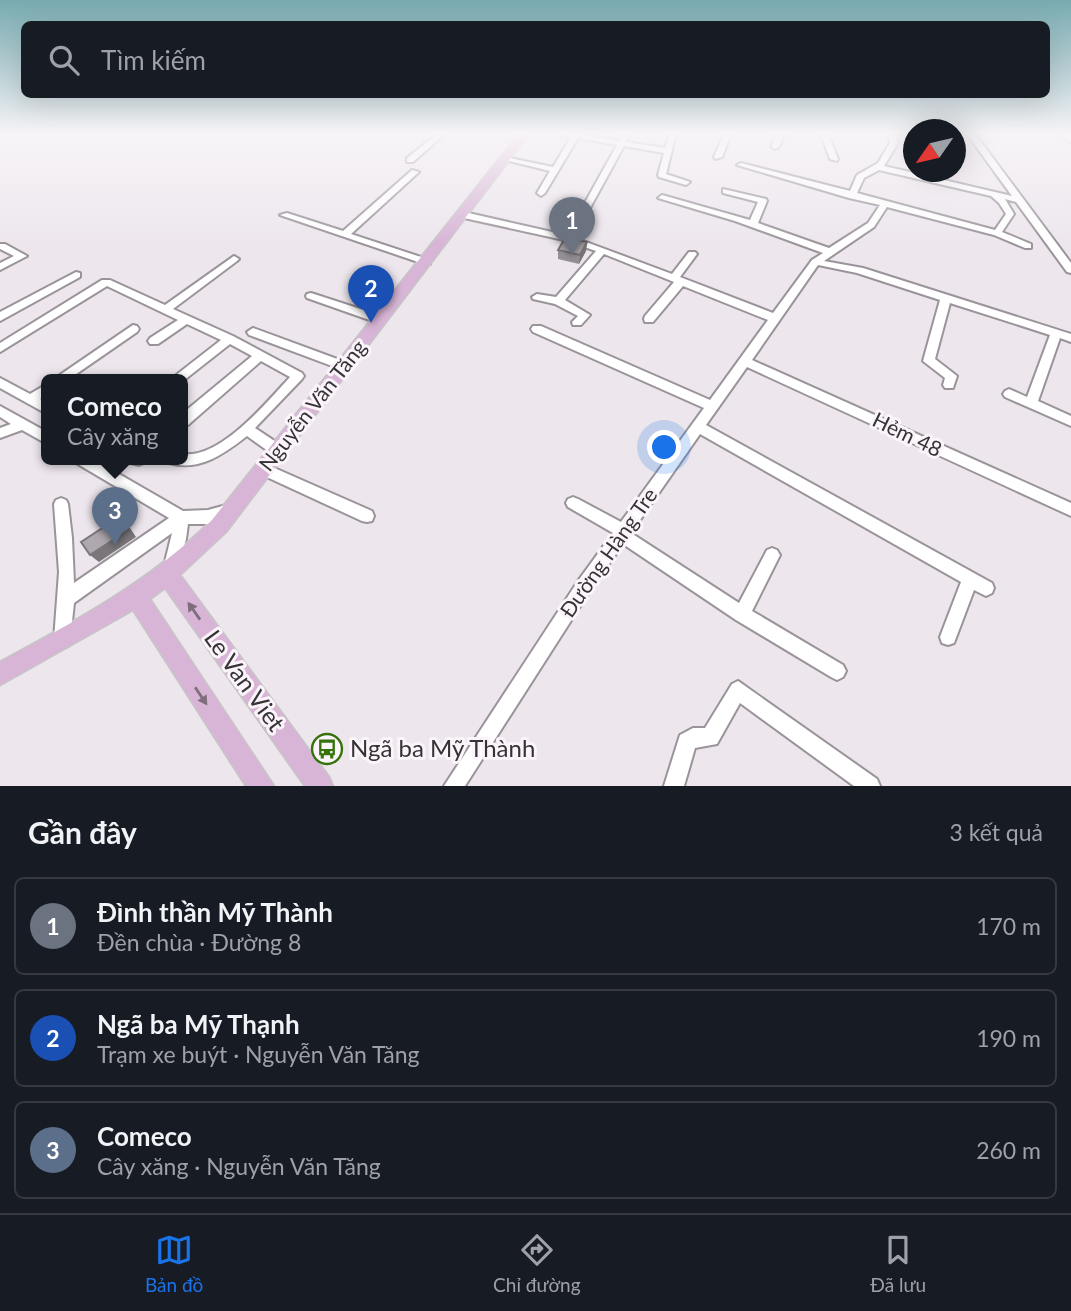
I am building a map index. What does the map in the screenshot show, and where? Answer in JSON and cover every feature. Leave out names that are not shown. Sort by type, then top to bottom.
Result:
[{"type":"main road","name":"Nguyễn Văn Tăng","points":[[0,674],[137,597],[168,575],[205,541],[496,171]]},
{"type":"main road","name":"Le Van Viet","points":[[168,575],[320,786]]},
{"type":"main road","name":"Le Van Viet","points":[[137,597],[261,786]]},
{"type":"street","points":[[541,193],[555,171]]},
{"type":"street","points":[[586,208],[606,171]]},
{"type":"street","points":[[663,171],[662,174],[687,182]]},
{"type":"street","points":[[762,171],[884,205],[910,208],[997,233],[1028,246]]},
{"type":"street","points":[[852,195],[860,177],[871,171]]},
{"type":"street","points":[[893,171],[1020,200]]},
{"type":"street","points":[[998,171],[1071,270]]},
{"type":"street","points":[[345,235],[415,172]]},
{"type":"street","points":[[726,191],[763,201],[753,224]]},
{"type":"street","points":[[993,194],[1002,200],[1010,214],[997,233]]},
{"type":"street","points":[[662,198],[753,224],[830,252]]},
{"type":"street","name":"Đường Hàng Tre","points":[[454,786],[622,533],[815,261],[871,225],[884,205]]},
{"type":"street","points":[[284,215],[426,262]]},
{"type":"street","points":[[464,215],[566,238],[774,318]]},
{"type":"street","points":[[0,267],[22,256],[1,246]]},
{"type":"street","points":[[558,300],[602,250]]},
{"type":"street","points":[[649,318],[692,254]]},
{"type":"street","points":[[165,310],[234,259]]},
{"type":"street","points":[[815,261],[859,270],[1071,338]]},
{"type":"street","points":[[0,317],[76,275]]},
{"type":"street","points":[[0,348],[106,282],[229,339],[298,376],[246,429],[206,458],[188,462]]},
{"type":"street","points":[[311,296],[381,320]]},
{"type":"street","points":[[537,297],[558,300],[585,315],[577,322]]},
{"type":"street","points":[[946,297],[929,361],[951,376],[949,385]]},
{"type":"street","points":[[154,341],[186,319]]},
{"type":"street","points":[[537,329],[712,406]]},
{"type":"street","points":[[67,374],[133,330]]},
{"type":"street","points":[[253,332],[344,366]]},
{"type":"street","points":[[1031,404],[1056,334]]},
{"type":"street","points":[[184,374],[229,339]]},
{"type":"street","points":[[188,417],[261,356]]},
{"type":"street","name":"Hẻm 48","points":[[744,360],[829,396],[938,451],[1071,510]]},
{"type":"street","points":[[0,382],[41,406]]},
{"type":"street","points":[[30,400],[41,392]]},
{"type":"street","points":[[1009,394],[1071,421]]},
{"type":"street","points":[[0,411],[41,436]]},
{"type":"street","points":[[0,433],[22,425]]},
{"type":"street","points":[[697,426],[986,588]]},
{"type":"street","points":[[246,429],[277,450]]},
{"type":"street","points":[[91,465],[181,518],[208,517],[230,510]]},
{"type":"street","points":[[263,470],[367,516]]},
{"type":"street","points":[[573,503],[742,614],[837,671]]},
{"type":"street","points":[[61,504],[68,550],[68,597],[62,640]]},
{"type":"street","points":[[168,575],[179,539],[181,518]]},
{"type":"street","points":[[68,597],[181,518]]},
{"type":"street","points":[[742,614],[772,555]]},
{"type":"street","points":[[948,637],[970,579]]},
{"type":"street","points":[[674,786],[687,742],[693,737],[710,737],[738,690],[870,786]]},
{"type":"building","points":[[565,238],[587,242],[580,255],[558,250]]},
{"type":"building","points":[[119,517],[128,530],[90,555],[81,542]]},
{"type":"place","name":"Đình thần Mỹ Thành","points":[[572,255]]},
{"type":"place","name":"Ngã ba Mỹ Thạnh","points":[[371,323]]},
{"type":"place","name":"Comeco","points":[[115,545]]},
{"type":"place","name":"Ngã ba Mỹ Thành","points":[[327,749]]}]
